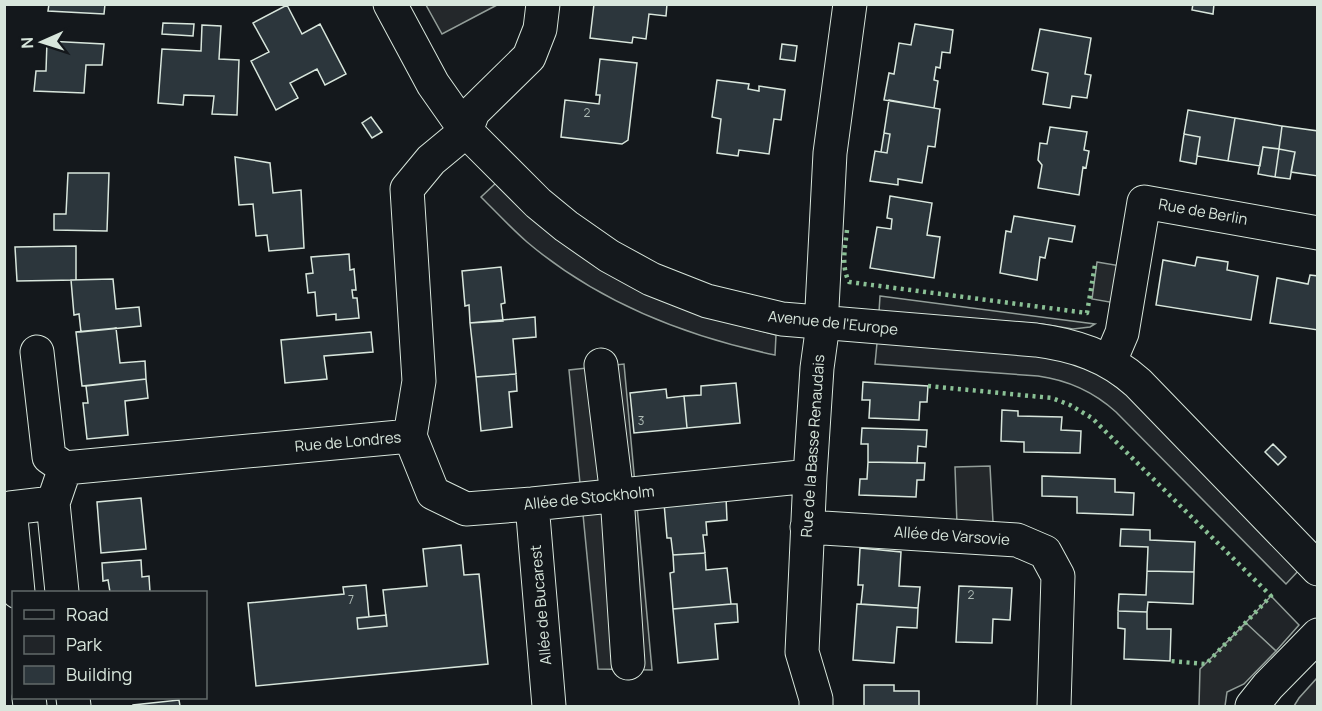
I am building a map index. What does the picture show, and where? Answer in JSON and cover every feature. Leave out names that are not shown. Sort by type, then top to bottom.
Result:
[{"type":"street","name":"Avenue de l'Europe","points":[[390,4],[434,84],[466,131],[545,209],[600,250],[677,290],[707,301],[783,319],[1054,342],[1086,350],[1110,361],[1138,383],[1317,569]]},
{"type":"street","points":[[466,131],[473,112],[529,57],[540,29],[543,4]]},
{"type":"street","name":"Rue de la Basse Renaudais","points":[[816,706],[802,652],[807,527],[819,350],[823,324],[830,153],[850,4]]},
{"type":"street","name":"Rue de Londres","points":[[65,468],[410,436],[419,381],[407,189],[431,160],[466,131]]},
{"type":"street","name":"Rue de Berlin","points":[[1110,361],[1122,333],[1144,202],[1317,233]]},
{"type":"street","points":[[37,352],[49,457],[65,468],[53,503],[62,591]]},
{"type":"street","points":[[601,365],[617,496],[628,663]]},
{"type":"street","name":"Allée de Stockholm","points":[[410,436],[433,493],[466,509],[810,476]]},
{"type":"street","points":[[18,591],[9,508],[53,503]]},
{"type":"street","name":"Allée de Bucarest","points":[[532,504],[549,706]]},
{"type":"street","name":"Allée de Varsovie","points":[[807,527],[1017,540],[1045,552],[1058,576],[1054,706]]},
{"type":"street","points":[[1252,706],[1317,635]]},
{"type":"green space","points":[[496,183],[544,229],[599,268],[705,316],[776,335],[775,355],[675,327],[613,299],[583,282],[527,242],[481,197]]},
{"type":"green space","points":[[880,296],[1095,324],[1090,327],[1073,329],[1042,324],[879,312]]},
{"type":"green space","points":[[877,343],[1030,354],[1066,361],[1101,375],[1133,400],[1300,569],[1286,584],[1116,412],[1089,393],[1059,380],[1038,376],[875,364]]},
{"type":"green space","points":[[1271,596],[1299,625],[1276,651],[1257,634],[1206,664]]},
{"type":"shaded area","points":[[426,5],[497,5],[442,34]]},
{"type":"shaded area","points":[[1097,262],[1121,266],[1115,303],[1092,299]]},
{"type":"shaded area","points":[[624,364],[652,670],[598,669],[569,370]]},
{"type":"shaded area","points":[[990,466],[993,522],[957,525],[955,467]]},
{"type":"shaded area","points":[[1246,623],[1276,651],[1244,684],[1227,692],[1225,706],[1199,706],[1200,669]]},
{"type":"shaded area","points":[[1317,678],[1317,706],[1294,706],[1299,698]]},
{"type":"building","points":[[49,4],[105,4],[104,14],[48,11]]},
{"type":"building","points":[[594,4],[667,4],[666,16],[649,14],[646,39],[633,37],[632,43],[590,38]]},
{"type":"building","points":[[1193,4],[1214,4],[1213,14],[1192,10]]},
{"type":"building","points":[[287,5],[302,34],[320,24],[346,74],[325,85],[317,69],[290,83],[298,98],[276,110],[251,61],[269,52],[253,23]]},
{"type":"building","points":[[163,23],[194,24],[193,36],[162,34]]},
{"type":"building","points":[[915,24],[953,30],[950,53],[942,52],[940,68],[936,67],[934,80],[938,81],[934,108],[884,100],[889,73],[894,74],[899,43],[911,45]]},
{"type":"building","points":[[202,25],[221,26],[219,59],[239,60],[237,115],[212,114],[214,96],[184,95],[183,105],[158,103],[162,49],[201,51]]},
{"type":"building","points":[[1040,29],[1091,38],[1085,74],[1091,75],[1087,98],[1072,96],[1070,108],[1043,104],[1048,73],[1032,70]]},
{"type":"building","points":[[47,41],[104,44],[102,65],[86,65],[84,93],[34,91],[36,71],[46,71]]},
{"type":"building","points":[[782,44],[797,46],[795,61],[780,59]]},
{"type":"building","points":[[600,59],[637,63],[628,140],[622,144],[561,137],[565,100],[599,104],[600,95],[596,95]]},
{"type":"building","points":[[717,80],[749,84],[748,89],[759,91],[759,86],[785,90],[781,120],[774,119],[769,154],[739,150],[738,156],[717,153],[721,119],[712,117]]},
{"type":"building","points":[[889,100],[940,109],[935,147],[928,146],[922,183],[898,179],[898,185],[870,181],[875,151],[887,153],[890,134],[884,133]]},
{"type":"building","points":[[1188,110],[1235,118],[1228,161],[1197,156],[1200,137],[1184,134]]},
{"type":"building","points":[[371,117],[382,132],[372,138],[362,123]]},
{"type":"building","points":[[1235,118],[1282,126],[1279,149],[1263,147],[1260,166],[1228,161]]},
{"type":"building","points":[[1282,126],[1318,131],[1318,176],[1291,172],[1295,152],[1279,149]]},
{"type":"building","points":[[1050,127],[1087,132],[1084,150],[1089,151],[1086,168],[1083,167],[1079,195],[1038,188],[1042,165],[1038,160],[1040,143],[1047,144]]},
{"type":"building","points":[[884,133],[890,134],[887,153],[881,152]]},
{"type":"building","points":[[1184,134],[1200,137],[1196,164],[1180,161]]},
{"type":"building","points":[[1263,147],[1279,149],[1275,177],[1258,174]]},
{"type":"building","points":[[1279,149],[1295,152],[1290,179],[1275,177]]},
{"type":"building","points":[[235,157],[270,163],[273,193],[301,190],[304,248],[269,251],[267,235],[256,236],[253,204],[239,205]]},
{"type":"building","points":[[68,173],[109,173],[107,231],[54,230],[54,214],[66,214]]},
{"type":"building","points":[[890,196],[932,203],[927,235],[940,237],[934,278],[870,268],[877,227],[891,229],[892,219],[887,218]]},
{"type":"building","points":[[1014,216],[1075,226],[1072,242],[1049,238],[1045,258],[1040,257],[1037,280],[1000,273],[1006,231],[1011,232]]},
{"type":"building","points":[[76,246],[76,280],[17,281],[15,247]]},
{"type":"building","points":[[349,254],[350,270],[354,269],[356,290],[352,290],[353,298],[357,298],[359,318],[336,320],[336,314],[317,316],[315,292],[308,293],[306,274],[313,273],[311,257]]},
{"type":"building","points":[[1197,257],[1228,262],[1227,270],[1258,276],[1251,320],[1156,305],[1163,260],[1195,266]]},
{"type":"building","points":[[501,267],[505,303],[501,304],[503,321],[470,323],[469,305],[465,306],[462,271]]},
{"type":"building","points":[[1310,275],[1318,276],[1318,330],[1270,323],[1277,278],[1308,284]]},
{"type":"building","points":[[113,279],[116,309],[139,307],[141,326],[81,332],[79,314],[74,315],[71,280]]},
{"type":"building","points":[[535,317],[536,337],[513,339],[516,374],[476,377],[470,323]]},
{"type":"building","points":[[116,328],[120,363],[145,361],[146,379],[82,386],[76,332]]},
{"type":"building","points":[[371,332],[373,352],[324,356],[327,379],[285,383],[281,340]]},
{"type":"building","points":[[516,374],[517,391],[509,392],[512,427],[481,431],[476,377]]},
{"type":"building","points":[[146,379],[148,398],[125,401],[128,435],[87,439],[83,403],[88,403],[86,386]]},
{"type":"building","points":[[863,382],[928,386],[927,402],[920,402],[919,420],[869,418],[870,400],[862,400]]},
{"type":"building","points":[[736,383],[740,423],[687,428],[684,396],[701,395],[701,386]]},
{"type":"building","points":[[666,389],[667,398],[684,396],[687,428],[634,433],[630,393]]},
{"type":"building","points":[[1002,410],[1018,411],[1018,416],[1062,417],[1061,430],[1081,431],[1080,453],[1024,452],[1024,442],[1001,441]]},
{"type":"building","points":[[862,428],[927,430],[926,447],[918,446],[917,463],[868,462],[868,444],[861,444]]},
{"type":"building","points":[[1273,444],[1286,457],[1278,465],[1265,452]]},
{"type":"building","points":[[868,462],[925,463],[924,480],[917,480],[916,497],[859,495],[860,479],[867,479]]},
{"type":"building","points":[[1042,476],[1115,479],[1115,492],[1134,493],[1133,515],[1077,513],[1077,497],[1042,496]]},
{"type":"building","points":[[726,497],[727,520],[706,522],[707,535],[703,535],[705,553],[673,555],[671,538],[667,538],[664,503]]},
{"type":"building","points":[[141,498],[146,549],[101,553],[97,502]]},
{"type":"building","points":[[1121,529],[1150,530],[1150,540],[1195,542],[1194,572],[1147,571],[1148,547],[1120,546]]},
{"type":"building","points":[[461,545],[464,575],[479,574],[488,664],[256,686],[248,603],[344,594],[343,587],[366,585],[369,617],[357,618],[358,629],[387,626],[383,590],[427,586],[423,549]]},
{"type":"building","points":[[860,548],[901,552],[899,586],[920,587],[918,608],[861,604],[863,585],[858,585]]},
{"type":"building","points":[[705,553],[706,570],[727,568],[731,604],[673,609],[670,573],[674,572],[673,555]]},
{"type":"building","points":[[141,560],[142,577],[149,576],[150,591],[110,591],[108,580],[103,581],[102,563]]},
{"type":"building","points":[[1147,571],[1194,572],[1193,604],[1148,602],[1147,612],[1118,611],[1119,594],[1146,595]]},
{"type":"building","points":[[959,586],[1012,588],[1010,620],[993,619],[992,643],[956,642]]},
{"type":"building","points":[[737,604],[738,622],[715,624],[718,659],[678,663],[673,609]]},
{"type":"building","points":[[857,604],[918,608],[917,628],[897,627],[894,663],[853,660]]},
{"type":"building","points":[[1118,611],[1147,612],[1147,629],[1171,629],[1170,661],[1124,659],[1125,629],[1118,628]]},
{"type":"building","points":[[386,615],[387,626],[358,629],[357,618]]},
{"type":"building","points":[[864,685],[894,685],[894,691],[919,691],[919,706],[864,706]]},
{"type":"building","points":[[179,700],[180,706],[133,706],[133,705]]},
{"type":"hedge","points":[[847,230],[844,263],[849,282],[1087,313],[1095,265]]},
{"type":"hedge","points":[[928,386],[1052,398],[1092,418],[1271,596],[1206,664],[1170,661]]}]
